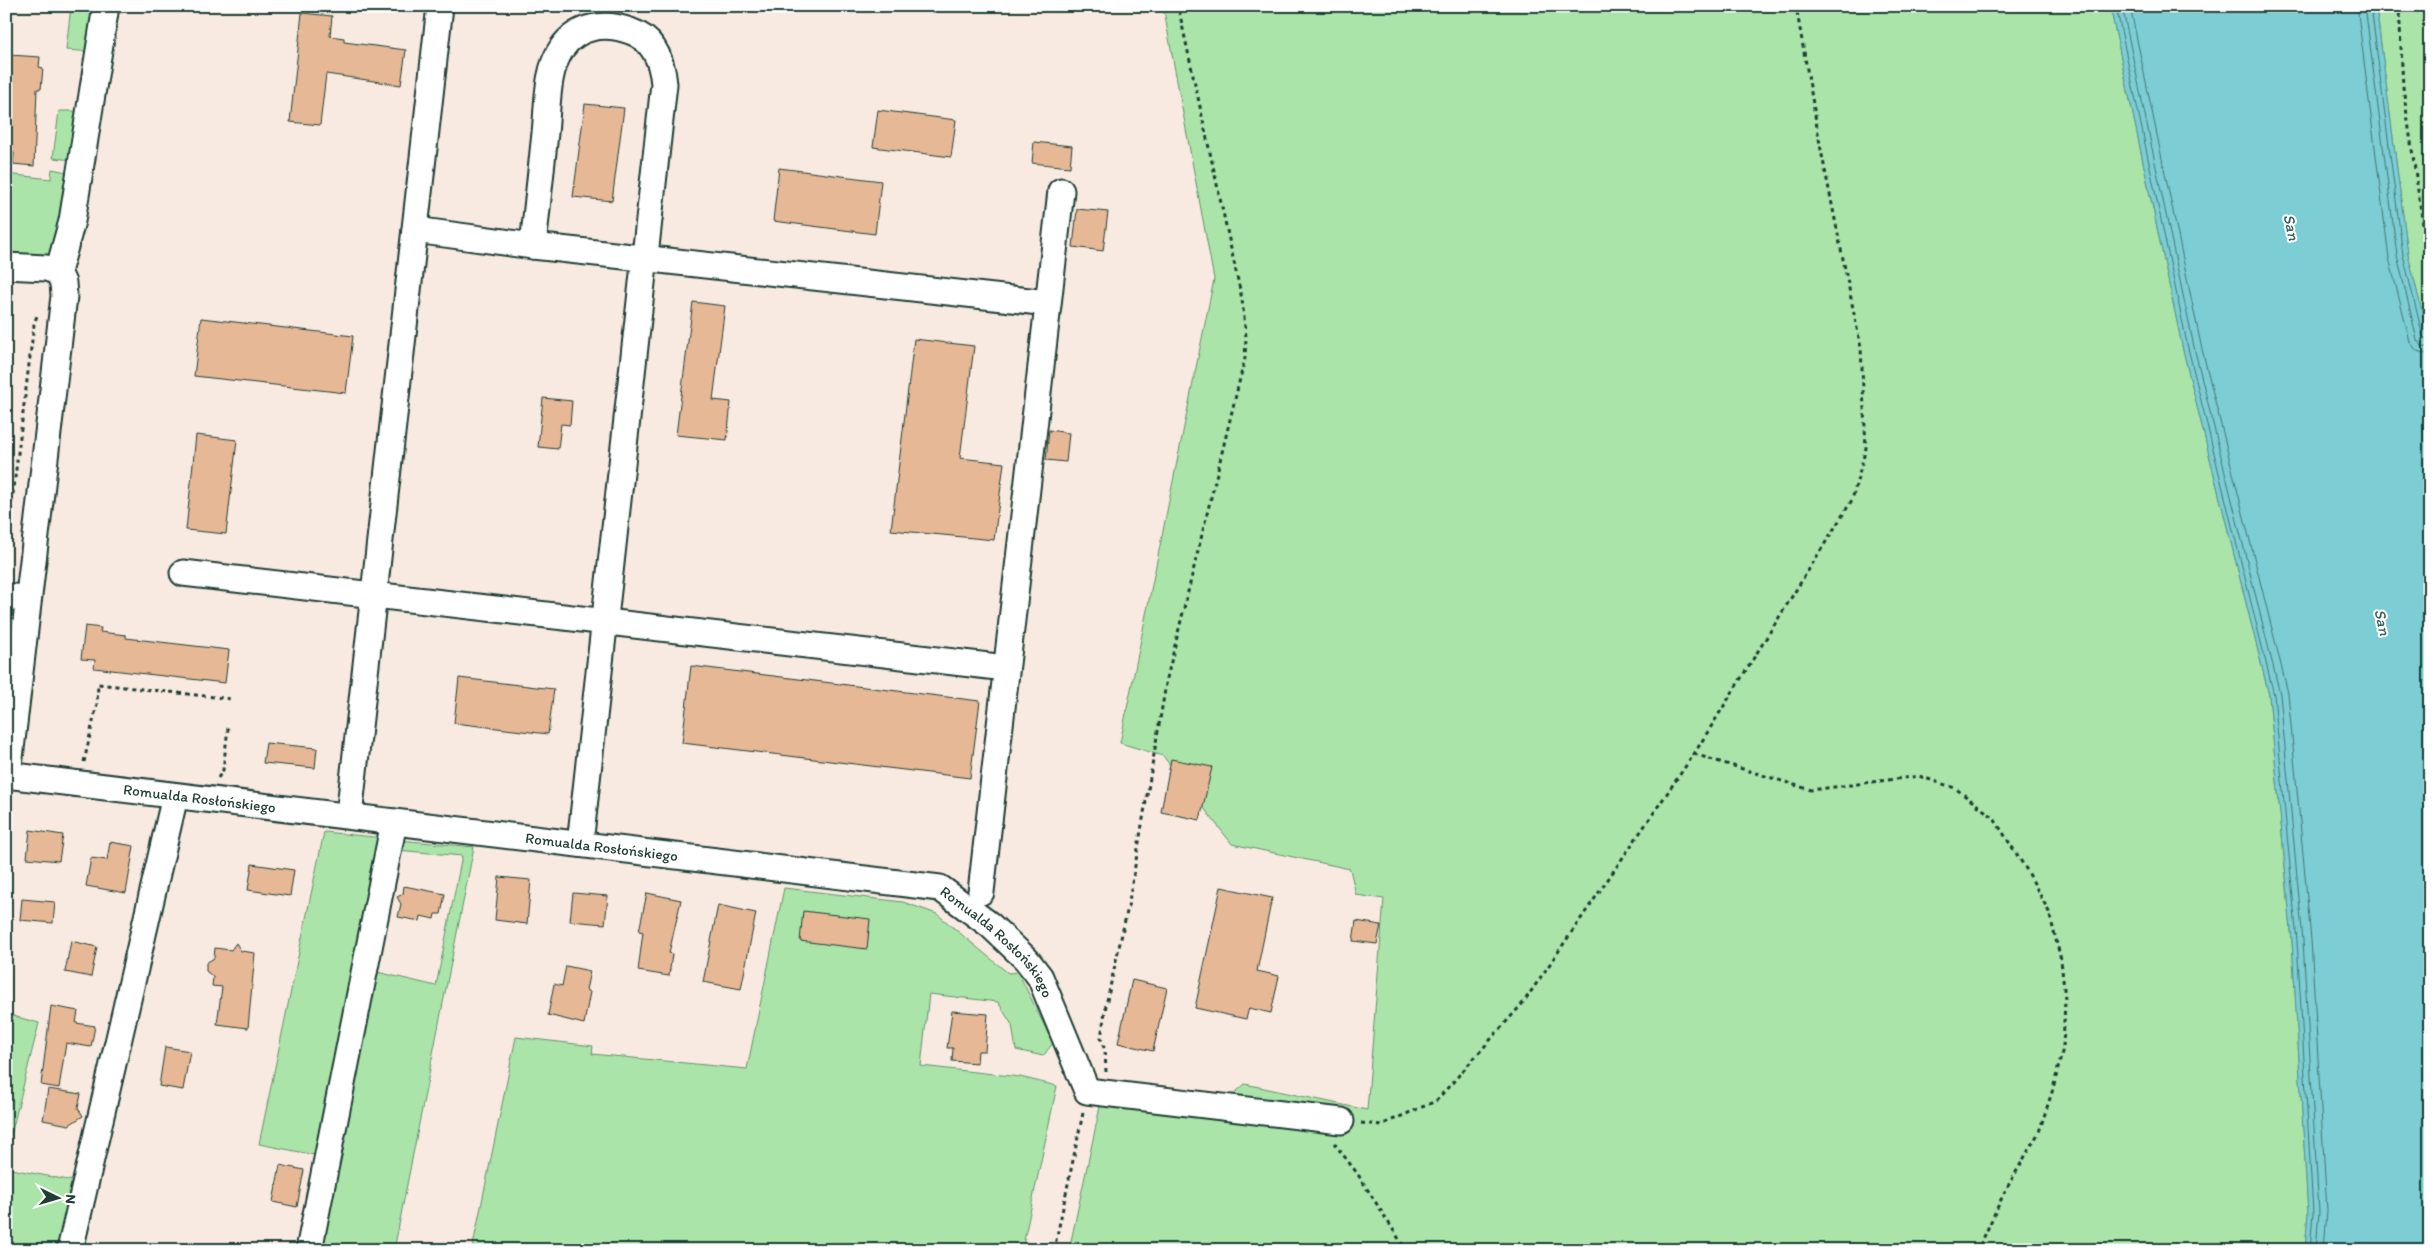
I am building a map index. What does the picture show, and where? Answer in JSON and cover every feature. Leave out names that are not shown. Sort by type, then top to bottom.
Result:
[{"type":"street","points":[[7,775],[17,598],[63,305],[63,283],[58,272],[72,221],[106,6]]},
{"type":"street","points":[[349,816],[440,6]]},
{"type":"street","points":[[533,246],[551,80],[555,63],[562,48],[573,36],[589,28],[605,25],[636,33],[648,41],[662,65],[664,84],[580,844]]},
{"type":"street","points":[[981,892],[1061,191]]},
{"type":"street","points":[[415,230],[645,259],[1048,303]]},
{"type":"street","points":[[6,266],[46,268],[58,272]]},
{"type":"street","points":[[183,573],[1006,668]]},
{"type":"street","name":"Romualda Rosłońskiego","points":[[7,775],[940,888],[990,925],[1026,958],[1040,977],[1095,1092]]},
{"type":"street","points":[[70,1250],[175,796]]},
{"type":"street","points":[[309,1250],[394,822]]},
{"type":"street","points":[[1095,1092],[1335,1130]]},
{"type":"path","points":[[1054,1250],[1095,1092],[1107,1063],[1101,1038],[1106,1005],[1128,907],[1167,678],[1228,435],[1245,358],[1246,337],[1242,299],[1178,6]]},
{"type":"path","points":[[1406,1250],[1357,1173],[1335,1130],[1381,1125],[1436,1101],[1522,1003],[1694,754],[1852,500],[1866,448],[1861,348],[1821,150],[1796,6]]},
{"type":"path","points":[[2399,6],[2403,87],[2424,232],[2430,251]]},
{"type":"path","points":[[6,550],[34,324],[41,305]]},
{"type":"path","points":[[82,768],[97,704],[98,684],[232,699]]},
{"type":"path","points":[[213,781],[218,778],[223,770],[228,728]]},
{"type":"path","points":[[1694,754],[1811,790],[1919,776],[1956,788],[1993,817],[2028,872],[2049,912],[2061,960],[2065,999],[2063,1048],[2053,1089],[2039,1132],[2004,1193],[1978,1250]]},
{"type":"green space","points":[[71,6],[100,6],[94,52],[66,50]]},
{"type":"green space","points":[[1163,6],[2110,6],[2183,350],[2269,695],[2292,941],[2308,1213],[2305,1250],[1069,1250],[1103,1093],[1230,1097],[1245,1084],[1367,1110],[1384,899],[1356,895],[1350,869],[1232,844],[1163,756],[1120,743],[1214,279]]},
{"type":"green space","points":[[2376,6],[2430,6],[2430,345],[2408,254]]},
{"type":"green space","points":[[59,111],[80,111],[74,160],[53,158]]},
{"type":"green space","points":[[52,169],[72,173],[51,261],[6,257],[6,174],[51,179]]},
{"type":"green space","points":[[324,832],[384,838],[320,1156],[259,1144]]},
{"type":"green space","points":[[399,840],[474,847],[394,1250],[316,1250],[373,971],[436,986],[462,856],[397,850]]},
{"type":"green space","points":[[784,888],[903,902],[937,914],[1008,973],[1018,972],[1053,1043],[1043,1056],[1016,1050],[1012,1025],[998,1002],[929,994],[921,1066],[1020,1077],[1057,1086],[1022,1250],[472,1250],[516,1037],[593,1046],[592,1054],[747,1069]]},
{"type":"green space","points":[[6,1014],[39,1023],[6,1155]]},
{"type":"green space","points":[[6,1168],[73,1181],[59,1250],[6,1250]]},
{"type":"water","name":"San","points":[[2110,6],[2376,6],[2408,254],[2430,345],[2430,1250],[2305,1250],[2308,1213],[2292,941],[2269,695],[2183,350]]},
{"type":"building","points":[[302,13],[332,16],[330,36],[344,38],[344,42],[406,50],[401,85],[326,74],[320,125],[290,122]]},
{"type":"building","points":[[10,55],[40,57],[39,67],[43,68],[41,89],[37,89],[34,166],[13,164],[14,153],[6,152],[6,99]]},
{"type":"building","points":[[585,104],[624,108],[612,201],[573,197]]},
{"type":"building","points":[[878,110],[956,120],[951,157],[873,147]]},
{"type":"building","points":[[1034,142],[1072,146],[1070,167],[1032,163]]},
{"type":"building","points":[[779,168],[881,181],[875,234],[773,221]]},
{"type":"building","points":[[1077,209],[1108,212],[1103,251],[1073,247]]},
{"type":"building","points":[[693,302],[725,306],[713,400],[731,402],[727,440],[676,435]]},
{"type":"building","points":[[201,318],[353,336],[346,393],[194,376]]},
{"type":"building","points":[[914,339],[974,346],[960,458],[1004,463],[994,540],[891,530]]},
{"type":"building","points":[[543,398],[572,401],[570,425],[561,424],[558,449],[538,447]]},
{"type":"building","points":[[1049,430],[1069,433],[1066,462],[1046,460]]},
{"type":"building","points":[[196,435],[237,440],[226,534],[186,530]]},
{"type":"building","points":[[85,626],[101,628],[100,632],[126,635],[126,638],[229,650],[225,683],[94,668],[95,660],[81,659]]},
{"type":"building","points":[[691,666],[980,701],[970,778],[682,743]]},
{"type":"building","points":[[459,678],[554,689],[548,734],[454,723]]},
{"type":"building","points":[[266,743],[317,748],[315,768],[263,763]]},
{"type":"building","points":[[1171,759],[1212,767],[1200,820],[1161,812]]},
{"type":"building","points":[[30,830],[63,835],[59,861],[27,858]]},
{"type":"building","points":[[110,842],[134,846],[126,893],[86,886],[91,858],[107,860]]},
{"type":"building","points":[[252,864],[294,870],[290,896],[248,890]]},
{"type":"building","points":[[499,877],[531,880],[527,924],[495,920]]},
{"type":"building","points":[[404,886],[445,894],[441,914],[435,914],[434,919],[421,916],[420,921],[398,917],[401,904],[397,897],[403,894]]},
{"type":"building","points":[[1221,887],[1272,898],[1257,971],[1279,976],[1271,1013],[1249,1008],[1246,1019],[1195,1008]]},
{"type":"building","points":[[573,893],[608,896],[605,924],[570,921]]},
{"type":"building","points":[[647,893],[681,900],[669,953],[672,954],[669,976],[638,971],[643,932],[639,931]]},
{"type":"building","points":[[22,899],[55,902],[53,923],[20,920]]},
{"type":"building","points":[[718,905],[756,913],[741,989],[703,982]]},
{"type":"building","points":[[803,911],[870,919],[867,949],[800,941]]},
{"type":"building","points":[[1356,921],[1381,925],[1377,944],[1353,941]]},
{"type":"building","points":[[71,941],[97,947],[91,977],[65,972]]},
{"type":"building","points":[[236,943],[241,951],[255,953],[248,1028],[217,1024],[222,987],[212,986],[213,977],[206,971],[206,963],[214,958],[215,948],[231,950]]},
{"type":"building","points":[[566,966],[590,971],[586,990],[590,992],[584,1024],[548,1015],[554,984],[562,986]]},
{"type":"building","points":[[1132,980],[1167,988],[1153,1051],[1118,1043]]},
{"type":"building","points":[[51,1006],[78,1011],[76,1023],[95,1026],[91,1047],[66,1043],[59,1088],[41,1085]]},
{"type":"building","points":[[952,1011],[988,1014],[985,1051],[978,1051],[977,1063],[952,1061],[953,1048],[947,1048]]},
{"type":"building","points":[[165,1047],[190,1051],[183,1090],[159,1086]]},
{"type":"building","points":[[48,1089],[81,1094],[78,1108],[83,1116],[69,1125],[43,1120]]},
{"type":"building","points":[[280,1165],[304,1170],[297,1207],[273,1202]]}]
